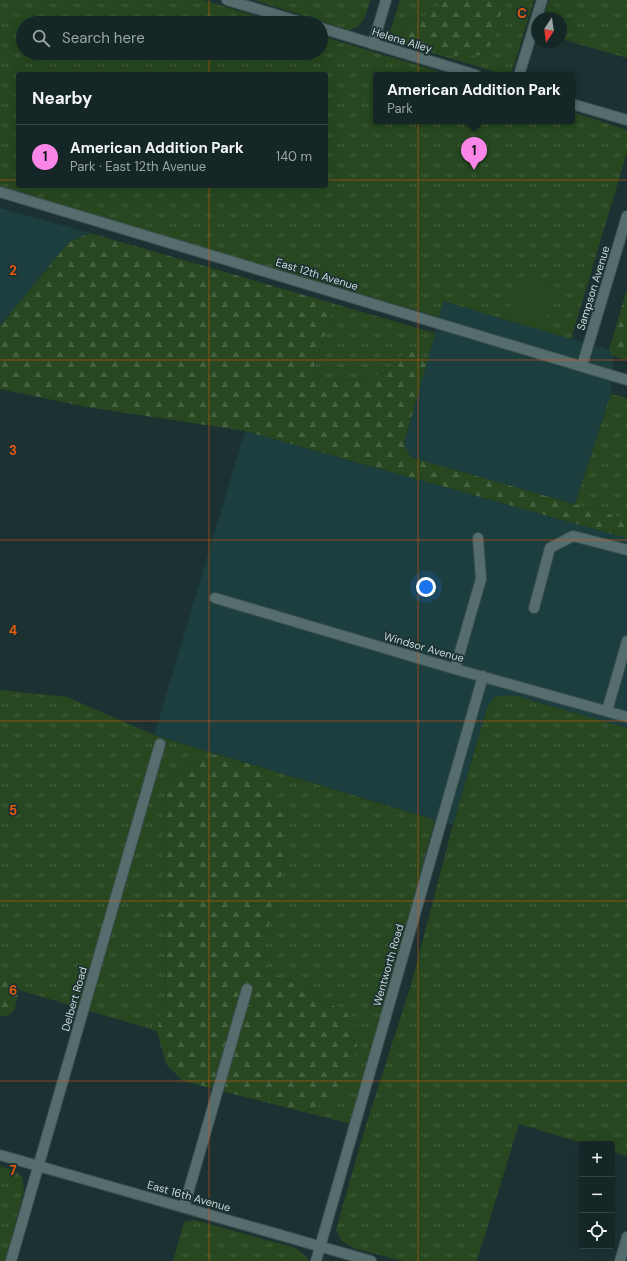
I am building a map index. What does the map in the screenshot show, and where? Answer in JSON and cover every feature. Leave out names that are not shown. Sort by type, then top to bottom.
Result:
[{"type":"street","points":[[373,44],[386,0]]},
{"type":"street","points":[[520,72],[542,0]]},
{"type":"street","points":[[232,1],[281,16]]},
{"type":"street","name":"Helena Alley","points":[[328,30],[466,72]]},
{"type":"street","points":[[575,105],[627,120]]},
{"type":"street","name":"East 12th Avenue","points":[[0,192],[627,380]]},
{"type":"street","name":"Sampson Avenue","points":[[582,366],[626,222]]},
{"type":"street","points":[[534,608],[550,548],[573,536],[627,550]]},
{"type":"street","points":[[455,669],[481,579],[478,538]]},
{"type":"street","name":"Windsor Avenue","points":[[215,598],[455,669],[627,717]]},
{"type":"street","points":[[607,711],[627,641]]},
{"type":"street","name":"Wentworth Road","points":[[316,1261],[483,676]]},
{"type":"street","name":"Delbert Road","points":[[11,1261],[160,744]]},
{"type":"street","points":[[184,1207],[248,989]]},
{"type":"street","name":"East 16th Avenue","points":[[0,1155],[371,1261]]},
{"type":"street","points":[[620,1261],[627,1237]]},
{"type":"shaded area","points":[[0,208],[90,233],[69,242],[0,326]]},
{"type":"shaded area","points":[[443,301],[609,350],[613,356],[611,394],[575,504],[410,457],[404,443]]},
{"type":"shaded area","points":[[245,431],[627,538],[627,728],[513,695],[494,697],[487,708],[453,825],[154,735]]},
{"type":"green space","points":[[0,0],[203,0],[255,16],[16,16],[16,60],[328,60],[328,38],[440,72],[373,72],[373,124],[575,124],[575,113],[627,130],[627,152],[571,339],[443,301],[439,317],[0,188]]},
{"type":"green space","points":[[254,0],[370,0],[366,15],[362,22],[349,30],[328,23],[328,16],[305,16]]},
{"type":"green space","points":[[400,0],[445,0],[427,14],[406,27],[391,40],[390,32]]},
{"type":"green space","points":[[445,0],[505,0],[492,44],[481,55],[443,56],[391,40],[406,27],[427,14]]},
{"type":"green space","points":[[505,0],[534,0],[512,72],[495,72],[443,56],[481,55],[492,44]]},
{"type":"green space","points":[[549,0],[627,0],[627,58],[567,41],[567,12],[545,12]]},
{"type":"green space","points":[[90,233],[335,304],[311,375],[331,380],[356,381],[384,373],[406,351],[421,353],[426,366],[404,443],[410,457],[627,519],[627,538],[245,431],[87,407],[0,389],[0,326],[69,242]]},
{"type":"green space","points":[[519,277],[555,287],[543,330],[507,320]]},
{"type":"green space","points":[[627,289],[627,360],[613,356],[609,350]]},
{"type":"green space","points":[[335,304],[435,333],[426,366],[421,353],[407,351],[384,373],[356,381],[331,380],[311,375]]},
{"type":"green space","points":[[611,394],[627,398],[627,519],[575,504]]},
{"type":"green space","points":[[0,690],[67,697],[154,735],[216,754],[176,770],[162,806],[166,990],[157,1031],[19,990],[5,977],[0,976]]},
{"type":"green space","points":[[513,695],[627,728],[627,1156],[615,1153],[615,1141],[579,1142],[519,1124],[477,1261],[403,1261],[353,1248],[342,1241],[336,1230],[365,1128],[411,985],[453,825],[487,708],[494,697]]},
{"type":"green space","points":[[216,754],[257,766],[281,801],[286,858],[265,942],[268,970],[354,1017],[357,1046],[349,1083],[331,1100],[304,1112],[183,1081],[166,1064],[157,1031],[166,990],[162,806],[176,770]]},
{"type":"green space","points":[[257,766],[435,820],[352,1124],[304,1112],[331,1100],[357,1046],[354,1017],[268,970],[265,942],[286,858]]},
{"type":"green space","points":[[0,976],[5,977],[19,990],[14,1011],[6,1017],[0,1015]]},
{"type":"green space","points":[[0,1166],[13,1170],[22,1177],[24,1191],[5,1261],[0,1261]]},
{"type":"green space","points":[[194,1220],[296,1248],[307,1258],[308,1261],[173,1261],[184,1222]]},
{"type":"place","name":"American Addition Park","points":[[474,170]]}]
